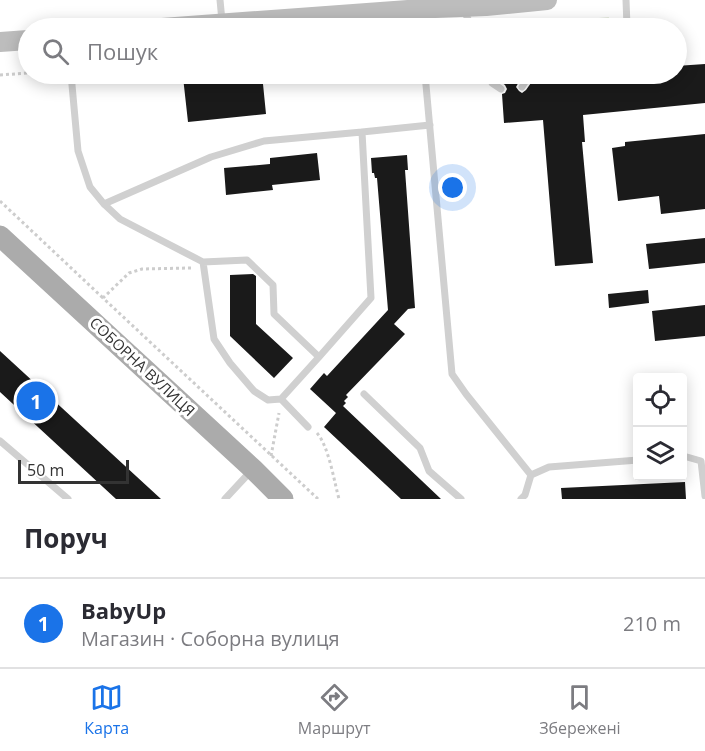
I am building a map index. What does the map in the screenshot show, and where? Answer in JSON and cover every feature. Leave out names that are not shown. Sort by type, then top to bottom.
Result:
[{"type":"main road","points":[[422,18],[462,3],[547,0]]},
{"type":"main road","points":[[0,42],[18,41]]},
{"type":"main road","name":"СОБОРНА ВУЛИЦЯ","points":[[0,236],[283,499]]},
{"type":"lane","points":[[220,0],[222,18]]},
{"type":"lane","points":[[626,0],[627,18]]},
{"type":"lane","points":[[462,3],[468,18]]},
{"type":"lane","points":[[72,84],[78,151],[90,187],[104,204],[120,219],[203,262],[248,260],[273,285],[274,314],[319,357]]},
{"type":"lane","points":[[426,84],[452,374],[531,475]]},
{"type":"lane","points":[[495,84],[501,88]]},
{"type":"lane","points":[[104,204],[210,157],[264,141],[430,125]]},
{"type":"lane","points":[[203,262],[214,339],[230,363],[254,391],[268,400],[281,399],[371,298],[362,132]]},
{"type":"lane","points":[[364,394],[420,448],[429,471],[461,499]]},
{"type":"lane","points":[[281,399],[308,427]]},
{"type":"lane","points":[[0,441],[68,499]]},
{"type":"lane","points":[[687,457],[701,461],[705,496]]},
{"type":"lane","points":[[521,499],[525,495],[531,475],[549,467],[633,460]]},
{"type":"lane","points":[[225,499],[253,469]]},
{"type":"path","points":[[0,75],[18,74]]},
{"type":"path","points":[[0,201],[318,499]]},
{"type":"path","points":[[103,298],[129,273],[142,269],[193,268],[203,262]]},
{"type":"path","points":[[271,456],[281,399]]},
{"type":"path","points":[[308,427],[319,435],[327,453],[339,499]]},
{"type":"building","points":[[705,64],[705,103],[583,115],[585,142],[582,142],[593,263],[555,266],[543,120],[504,123],[502,94],[507,89],[504,84],[518,84],[516,87],[522,93],[530,84],[687,84],[687,65]]},
{"type":"building","points":[[184,84],[263,84],[266,114],[188,122]]},
{"type":"building","points":[[705,134],[705,209],[661,214],[659,196],[618,201],[612,148],[625,146],[625,142]]},
{"type":"building","points":[[317,153],[320,180],[272,185],[273,190],[226,195],[224,168],[270,164],[270,158]]},
{"type":"building","points":[[407,155],[408,170],[405,170],[415,308],[408,309],[394,324],[405,334],[346,395],[348,397],[343,406],[441,499],[401,499],[324,427],[336,413],[310,389],[324,373],[327,376],[388,310],[377,178],[372,173],[371,158]]},
{"type":"building","points":[[705,238],[705,263],[649,269],[646,244]]},
{"type":"building","points":[[253,274],[256,276],[256,324],[293,358],[274,378],[230,336],[230,275]]},
{"type":"building","points":[[648,290],[649,303],[609,308],[608,294]]},
{"type":"building","points":[[705,305],[705,336],[655,341],[652,311]]},
{"type":"building","points":[[0,351],[161,499],[116,499],[0,392]]},
{"type":"building","points":[[685,482],[686,499],[562,499],[561,488]]},
{"type":"place","name":"BabyUp","points":[[36,401]]}]
